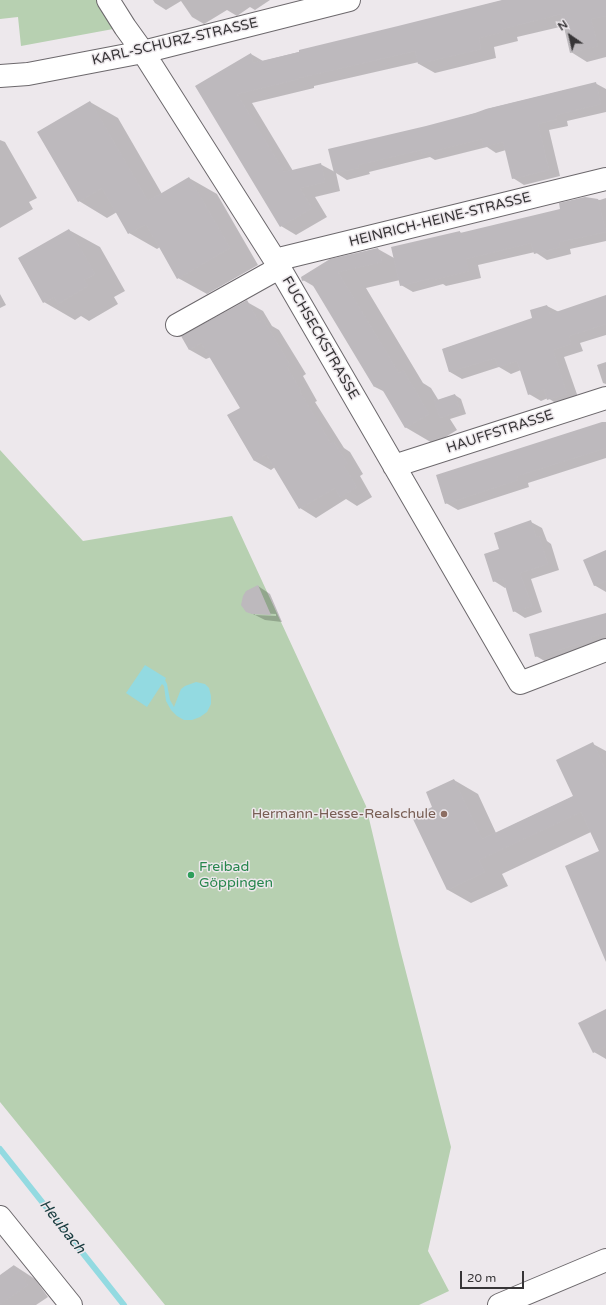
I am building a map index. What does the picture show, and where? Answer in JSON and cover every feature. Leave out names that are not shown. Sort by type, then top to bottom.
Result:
[{"type":"street","name":"FUCHSECKSTRASSE","points":[[108,0],[143,52],[277,264],[520,683],[606,650]]},
{"type":"street","name":"KARL-SCHURZ-STRASSE","points":[[0,76],[28,74],[143,52],[349,0]]},
{"type":"street","name":"HEINRICH-HEINE-STRASSE","points":[[177,325],[277,264],[606,179]]},
{"type":"street","name":"HAUFFSTRASSE","points":[[394,466],[606,398]]},
{"type":"street","points":[[0,1217],[71,1305]]},
{"type":"street","points":[[499,1305],[606,1260]]},
{"type":"green space","points":[[0,0],[107,0],[124,27],[21,46],[18,17],[0,19]]},
{"type":"green space","name":"Freibad Göppingen","points":[[0,450],[83,541],[232,516],[366,806],[399,945],[451,1147],[428,1251],[449,1291],[419,1305],[165,1305],[0,1102]]},
{"type":"water","points":[[145,665],[166,678],[165,680],[170,700],[174,707],[181,689],[185,686],[196,682],[205,684],[209,688],[211,696],[211,704],[207,712],[192,720],[184,720],[177,716],[171,710],[166,701],[164,686],[162,684],[147,707],[126,693]]},
{"type":"building","points":[[502,0],[606,0],[606,16],[591,19],[598,46],[570,53],[561,14],[502,29],[503,32],[479,38],[481,49],[418,64],[415,51],[237,94],[284,172],[321,163],[325,182],[300,188],[312,208],[280,227],[195,86],[251,53],[253,63],[299,52],[299,50]]},
{"type":"building","points":[[596,82],[601,104],[556,115],[557,119],[538,124],[549,170],[512,179],[503,142],[483,147],[482,139],[422,154],[421,150],[358,165],[359,168],[334,173],[328,149],[426,126],[486,109]]},
{"type":"building","points":[[90,101],[148,201],[189,177],[230,248],[177,279],[146,224],[128,234],[102,188],[78,202],[37,132]]},
{"type":"building","points":[[585,197],[598,199],[606,232],[559,242],[560,247],[534,254],[531,243],[466,259],[469,271],[400,286],[391,247],[460,231],[460,233],[560,209],[559,203]]},
{"type":"building","points":[[69,229],[95,274],[84,280],[88,286],[58,304],[54,297],[43,303],[18,258]]},
{"type":"building","points":[[378,248],[382,262],[338,272],[399,373],[403,370],[429,414],[405,428],[379,384],[374,387],[309,279],[302,281],[301,277],[330,259]]},
{"type":"building","points":[[606,295],[606,324],[569,336],[571,344],[553,350],[567,394],[547,400],[544,389],[528,395],[517,361],[498,367],[495,358],[449,372],[442,349],[532,318],[530,310],[547,305],[550,314]]},
{"type":"building","points":[[247,300],[259,322],[263,319],[290,365],[287,367],[331,444],[334,442],[348,464],[344,466],[357,487],[340,497],[335,488],[299,509],[266,454],[254,461],[227,415],[240,408],[201,343],[189,350],[181,336]]},
{"type":"building","points":[[455,394],[460,411],[440,418],[434,401]]},
{"type":"building","points":[[606,422],[606,448],[517,476],[518,480],[445,504],[436,475]]},
{"type":"building","points":[[531,520],[536,537],[539,536],[548,564],[520,573],[532,606],[513,612],[503,579],[493,582],[484,554],[499,549],[494,533]]},
{"type":"building","points":[[606,550],[606,581],[594,586],[583,560]]},
{"type":"building","points":[[258,585],[271,615],[252,614],[246,612],[241,605],[246,591]]},
{"type":"building","points":[[606,613],[606,633],[591,637],[592,640],[535,657],[529,634]]},
{"type":"building","name":"Hermann-Hesse-Realschule","points":[[593,742],[606,771],[606,962],[565,866],[599,851],[581,812],[479,860],[485,872],[447,890],[412,817],[432,807],[426,792],[454,779],[482,839],[573,796],[556,760]]},
{"type":"building","points":[[606,1009],[606,1046],[593,1053],[578,1023]]},
{"type":"building","points":[[14,1265],[28,1285],[0,1304],[0,1275]]},
{"type":"waterway","name":"Heubach","points":[[0,1149],[124,1305]]},
{"type":"place","name":"Hermann-Hesse-Realschule","points":[[444,814]]},
{"type":"place","name":"Freibad Göppingen","points":[[191,875]]}]
